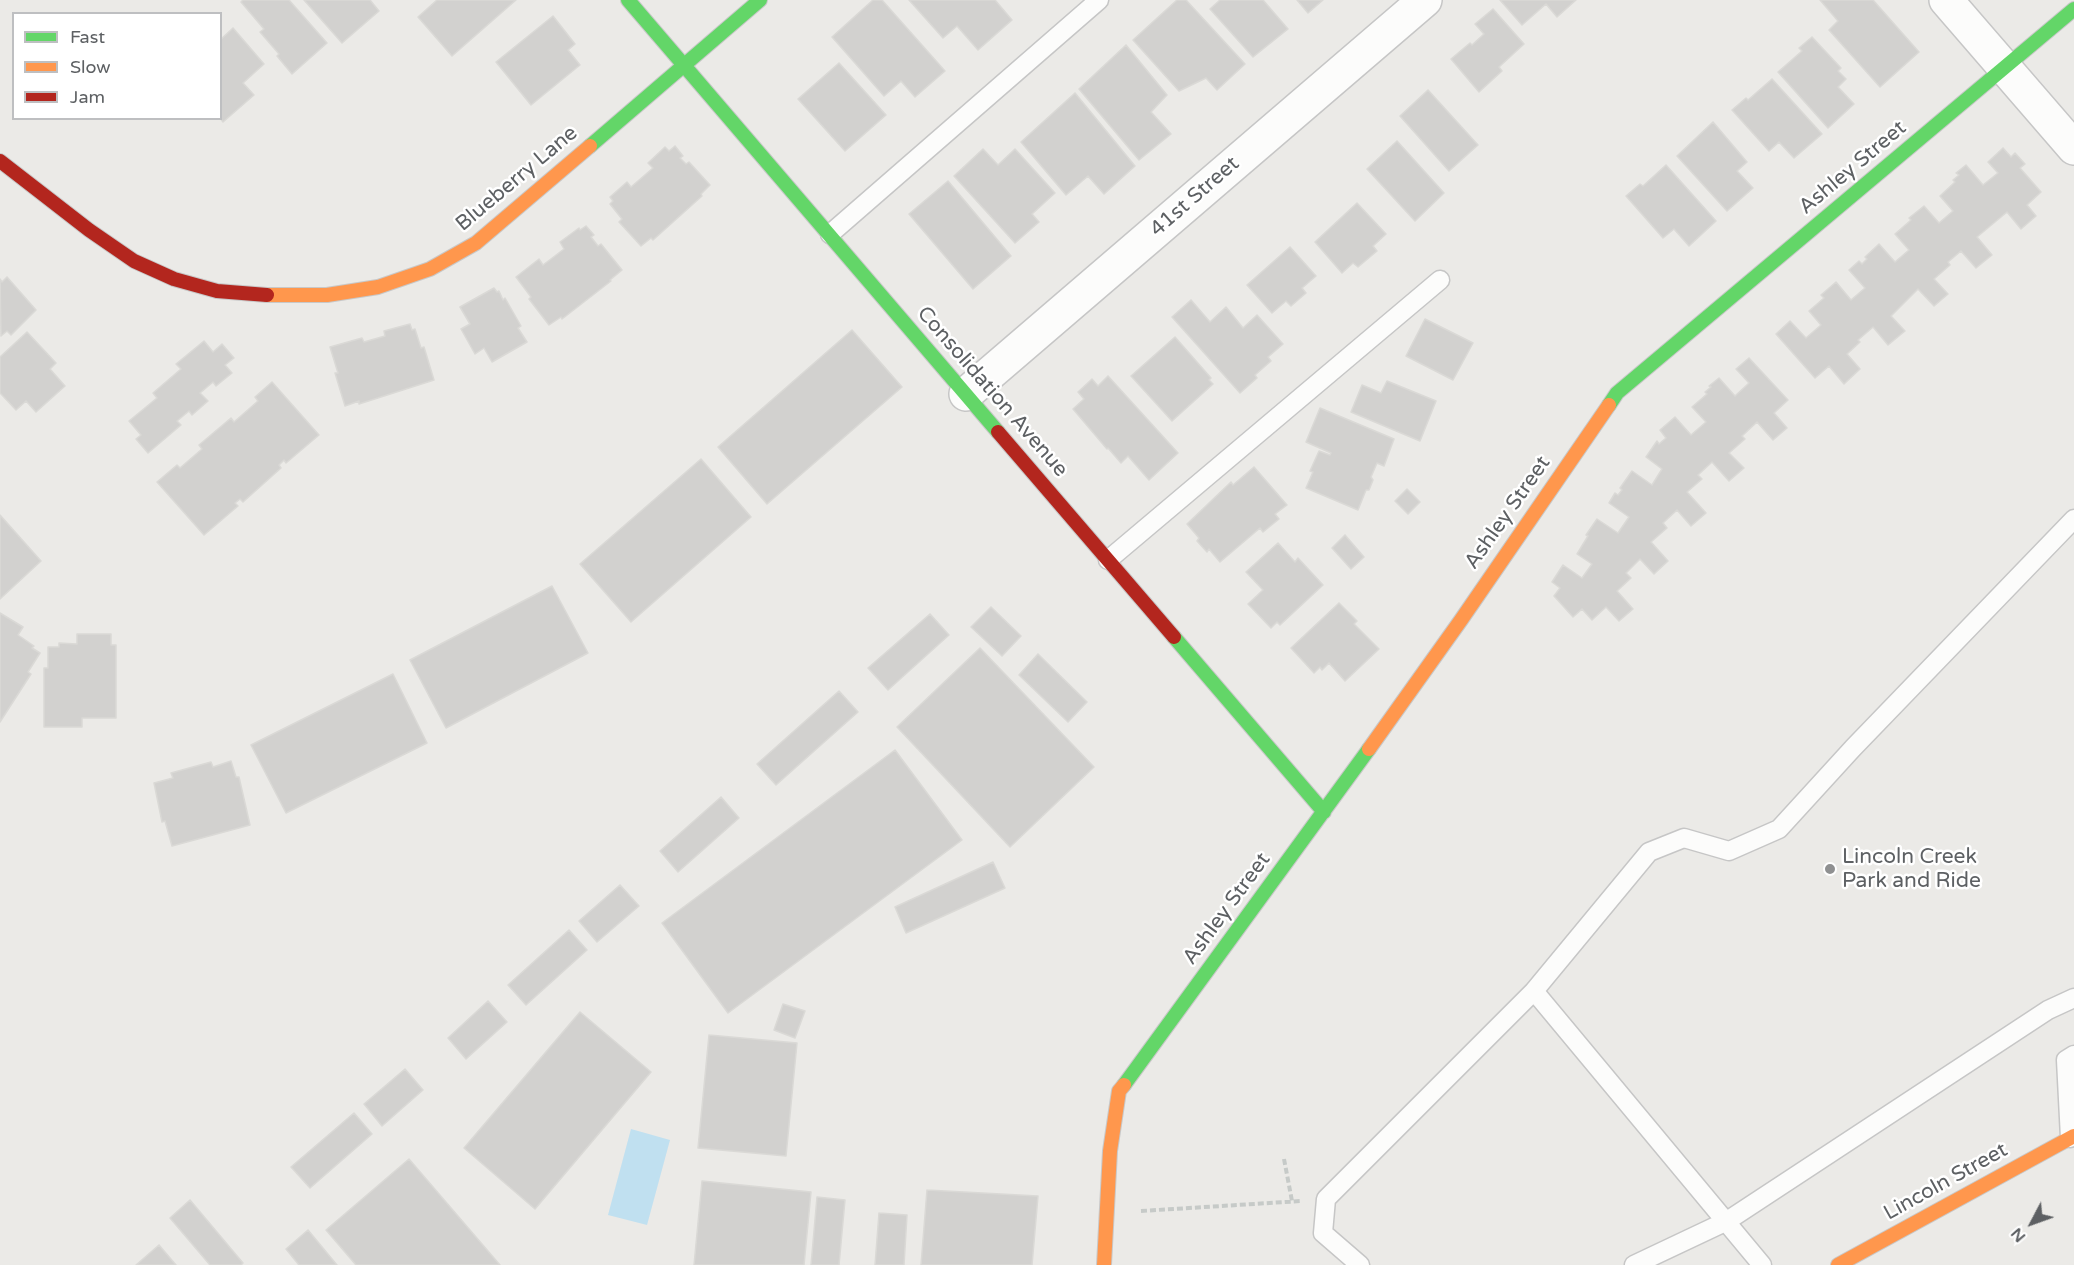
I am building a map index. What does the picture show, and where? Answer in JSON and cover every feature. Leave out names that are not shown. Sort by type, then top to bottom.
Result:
[{"type":"street","name":"Consolidation Avenue","points":[[628,0],[1324,812]]},
{"type":"street","name":"Blueberry Lane","points":[[0,162],[89,230],[134,261],[174,279],[228,292],[263,295],[327,295],[378,287],[430,269],[476,243],[760,0]]},
{"type":"street","name":"41st Street","points":[[966,394],[1425,0]]},
{"type":"street","points":[[1946,0],[2074,148]]},
{"type":"street","name":"Ashley Street","points":[[1104,1265],[1110,1151],[1119,1091],[1324,812],[1461,620],[1617,393],[2074,9]]},
{"type":"street","name":"Lincoln Street","points":[[1838,1265],[2072,1137]]},
{"type":"lane","points":[[830,234],[1099,0]]},
{"type":"lane","points":[[1108,560],[1440,280]]},
{"type":"lane","points":[[1360,1265],[1323,1233],[1326,1199],[1534,991],[1649,852],[1684,838],[1729,851],[1779,829],[1860,740],[2074,519]]},
{"type":"lane","points":[[1534,991],[1762,1265]]},
{"type":"lane","points":[[1634,1265],[1726,1221],[2048,1010],[2074,998]]},
{"type":"lane","points":[[2072,1137],[2066,1060],[2074,1055]]},
{"type":"path","points":[[1284,1159],[1292,1201]]},
{"type":"path","points":[[1177,1209],[1326,1199]]},
{"type":"water","points":[[631,1129],[670,1140],[647,1225],[608,1215]]},
{"type":"building","points":[[243,0],[289,0],[327,43],[292,74],[260,32],[264,29],[241,2]]},
{"type":"building","points":[[304,0],[370,0],[379,11],[342,43]]},
{"type":"building","points":[[437,0],[516,0],[452,56],[418,17]]},
{"type":"building","points":[[873,0],[882,0],[945,71],[915,97],[901,81],[884,96],[832,37]]},
{"type":"building","points":[[909,0],[995,0],[1012,20],[978,50],[957,26],[943,38]]},
{"type":"building","points":[[1177,0],[1186,0],[1245,64],[1217,90],[1206,78],[1179,91],[1133,40]]},
{"type":"building","points":[[1220,0],[1263,0],[1288,29],[1253,57],[1210,9]]},
{"type":"building","points":[[1297,0],[1323,0],[1308,13]]},
{"type":"building","points":[[1500,0],[1576,0],[1557,17],[1546,4],[1522,25]]},
{"type":"building","points":[[1820,0],[1873,0],[1919,52],[1880,87],[1829,30],[1838,21]]},
{"type":"building","points":[[1493,9],[1524,44],[1499,67],[1502,71],[1479,92],[1451,59],[1484,34],[1475,24]]},
{"type":"building","points":[[553,16],[575,44],[568,50],[580,65],[531,105],[496,62]]},
{"type":"building","points":[[233,28],[264,64],[243,83],[254,95],[223,122],[222,120],[222,38]]},
{"type":"building","points":[[1812,37],[1841,68],[1838,71],[1846,79],[1838,87],[1854,104],[1828,128],[1778,72],[1802,51],[1799,48]]},
{"type":"building","points":[[1126,45],[1167,95],[1151,112],[1171,134],[1139,160],[1079,89]]},
{"type":"building","points":[[839,63],[886,115],[845,151],[798,99]]},
{"type":"building","points":[[1772,79],[1822,134],[1794,158],[1779,142],[1769,151],[1732,110],[1746,98],[1748,100]]},
{"type":"building","points":[[1428,90],[1478,145],[1449,171],[1400,116]]},
{"type":"building","points":[[1075,93],[1135,166],[1104,194],[1088,176],[1066,195],[1021,142]]},
{"type":"building","points":[[1713,122],[1747,162],[1737,171],[1753,188],[1727,211],[1677,156]]},
{"type":"building","points":[[1397,141],[1444,193],[1415,221],[1367,169]]},
{"type":"building","points":[[675,146],[683,156],[680,158],[686,164],[689,162],[710,185],[701,194],[702,196],[653,240],[651,238],[641,246],[619,222],[622,219],[610,204],[613,201],[610,197],[627,182],[631,187],[653,168],[648,163],[665,147],[669,151]]},
{"type":"building","points":[[2003,148],[2011,157],[2015,153],[2025,164],[2020,168],[2041,192],[2027,205],[2036,216],[2021,229],[2007,212],[1977,237],[1992,255],[1976,268],[1961,251],[1948,262],[1950,265],[1934,279],[1948,294],[1934,306],[1918,289],[1891,316],[1905,331],[1888,345],[1873,327],[1858,340],[1860,342],[1847,354],[1860,369],[1844,384],[1829,366],[1815,378],[1776,334],[1790,321],[1806,338],[1821,325],[1809,311],[1824,298],[1821,295],[1836,282],[1851,300],[1865,288],[1849,270],[1859,261],[1862,264],[1867,259],[1865,257],[1879,244],[1895,262],[1909,250],[1895,234],[1911,220],[1909,218],[1924,206],[1939,223],[1953,211],[1940,196],[1955,182],[1953,180],[1959,175],[1956,173],[1966,165],[1983,185],[1998,173],[1988,162]]},
{"type":"building","points":[[983,149],[998,165],[1015,149],[1055,193],[1032,214],[1039,222],[1015,243],[954,176]]},
{"type":"building","points":[[1666,165],[1716,221],[1689,246],[1674,229],[1663,238],[1626,196],[1640,184],[1643,186]]},
{"type":"building","points":[[948,181],[1011,256],[973,289],[909,214]]},
{"type":"building","points":[[1357,203],[1386,234],[1373,246],[1377,251],[1358,267],[1353,263],[1342,273],[1315,242]]},
{"type":"building","points":[[586,226],[594,235],[591,237],[598,246],[601,244],[622,270],[562,319],[561,317],[549,325],[516,277],[539,259],[543,265],[564,249],[560,242],[579,228],[580,230]]},
{"type":"building","points":[[1290,247],[1316,276],[1302,288],[1306,293],[1291,306],[1286,301],[1272,313],[1247,285]]},
{"type":"building","points":[[7,277],[36,310],[11,335],[7,331],[1,336],[0,279],[2,282]]},
{"type":"building","points":[[494,288],[497,292],[499,291],[503,300],[505,298],[527,342],[492,362],[484,348],[475,354],[461,329],[470,324],[460,307]]},
{"type":"building","points":[[1191,300],[1210,322],[1226,307],[1243,328],[1257,315],[1283,344],[1268,357],[1271,361],[1255,375],[1257,378],[1240,393],[1172,317]]},
{"type":"building","points":[[1425,319],[1473,343],[1453,380],[1406,356]]},
{"type":"building","points":[[410,324],[412,330],[415,329],[421,348],[424,347],[434,380],[359,404],[359,401],[345,406],[330,347],[362,338],[364,342],[385,336],[384,331]]},
{"type":"building","points":[[852,330],[902,387],[767,504],[718,447]]},
{"type":"building","points":[[27,332],[56,363],[50,369],[65,386],[36,412],[26,401],[16,410],[0,393],[0,357]]},
{"type":"building","points":[[1175,337],[1211,378],[1209,380],[1213,384],[1172,421],[1131,376]]},
{"type":"building","points":[[204,341],[213,352],[222,344],[234,358],[225,365],[232,373],[216,386],[213,382],[200,393],[208,401],[192,415],[189,411],[177,421],[181,425],[148,453],[136,439],[141,435],[129,421],[157,398],[153,393],[181,369],[176,364]]},
{"type":"building","points":[[1749,358],[1788,400],[1774,413],[1787,428],[1773,440],[1757,422],[1742,436],[1745,439],[1729,453],[1744,468],[1729,481],[1712,462],[1698,475],[1702,479],[1687,492],[1706,513],[1691,526],[1677,510],[1663,523],[1667,528],[1651,542],[1668,561],[1654,574],[1640,559],[1626,573],[1631,578],[1617,591],[1633,609],[1619,621],[1606,607],[1592,620],[1582,609],[1573,617],[1554,596],[1560,588],[1552,582],[1563,565],[1582,578],[1592,564],[1577,554],[1597,519],[1618,533],[1629,517],[1609,503],[1615,493],[1618,495],[1622,490],[1620,488],[1632,471],[1652,485],[1662,469],[1646,457],[1657,441],[1659,444],[1666,438],[1660,430],[1675,417],[1691,435],[1706,422],[1692,407],[1707,394],[1705,392],[1711,387],[1709,386],[1719,378],[1735,396],[1749,383],[1736,369]]},
{"type":"building","points":[[1108,376],[1178,453],[1149,480],[1128,456],[1121,463],[1073,409],[1084,399],[1078,392],[1092,379],[1098,386]]},
{"type":"building","points":[[1387,381],[1436,401],[1420,441],[1351,412],[1362,385],[1381,393]]},
{"type":"building","points":[[272,382],[319,435],[286,463],[284,460],[279,465],[281,468],[243,502],[240,499],[235,503],[238,506],[204,535],[157,482],[177,465],[180,468],[202,449],[199,445],[231,418],[234,422],[258,401],[255,397]]},
{"type":"building","points":[[1320,408],[1394,439],[1384,466],[1377,463],[1369,490],[1366,490],[1358,510],[1306,488],[1313,472],[1310,471],[1319,451],[1330,455],[1331,453],[1306,442]]},
{"type":"building","points":[[701,459],[751,517],[631,622],[580,564]]},
{"type":"building","points":[[1254,467],[1287,505],[1275,514],[1279,519],[1263,532],[1260,528],[1220,562],[1209,549],[1207,552],[1197,541],[1199,538],[1187,524],[1231,482],[1233,485]]},
{"type":"building","points":[[1407,489],[1420,502],[1408,514],[1395,501]]},
{"type":"building","points":[[0,515],[41,561],[0,599]]},
{"type":"building","points":[[1345,535],[1364,557],[1351,569],[1332,548]]},
{"type":"building","points":[[1278,543],[1295,562],[1298,558],[1323,585],[1280,625],[1277,622],[1271,628],[1248,604],[1263,590],[1246,572]]},
{"type":"building","points":[[552,586],[588,653],[446,728],[410,660]]},
{"type":"building","points":[[1339,603],[1357,621],[1354,624],[1379,649],[1345,681],[1329,663],[1322,670],[1320,667],[1314,673],[1291,648]]},
{"type":"building","points":[[991,607],[1021,636],[1002,656],[971,627]]},
{"type":"building","points":[[0,613],[23,627],[18,635],[40,653],[28,672],[31,674],[0,722]]},
{"type":"building","points":[[930,614],[949,635],[888,690],[868,668]]},
{"type":"building","points":[[77,634],[111,634],[111,645],[116,645],[116,718],[82,718],[82,727],[44,727],[44,668],[48,668],[48,647],[59,647],[59,643],[77,644]]},
{"type":"building","points":[[980,648],[1094,767],[1010,847],[897,727]]},
{"type":"building","points":[[1038,654],[1087,702],[1068,722],[1019,675]]},
{"type":"building","points":[[393,674],[427,743],[286,813],[251,745]]},
{"type":"building","points":[[839,691],[858,712],[776,785],[757,764]]},
{"type":"building","points":[[895,750],[962,840],[728,1013],[662,923]]},
{"type":"building","points":[[231,761],[236,777],[239,777],[250,825],[172,846],[165,821],[162,822],[154,783],[173,778],[171,773],[211,762],[213,767]]},
{"type":"building","points":[[721,797],[739,818],[678,872],[660,851]]},
{"type":"building","points":[[993,862],[1005,888],[906,933],[895,907]]},
{"type":"building","points":[[620,885],[639,906],[597,942],[579,921]]},
{"type":"building","points":[[569,930],[587,950],[526,1005],[508,985]]},
{"type":"building","points":[[488,1001],[507,1022],[466,1059],[448,1038]]},
{"type":"building","points":[[783,1004],[805,1011],[795,1038],[774,1030]]},
{"type":"building","points":[[580,1012],[651,1072],[535,1209],[464,1148]]},
{"type":"building","points":[[709,1035],[797,1043],[786,1156],[698,1148]]},
{"type":"building","points":[[405,1069],[423,1090],[382,1126],[364,1104]]},
{"type":"building","points":[[354,1113],[372,1134],[310,1188],[291,1167]]},
{"type":"building","points":[[409,1159],[500,1265],[356,1265],[326,1230]]},
{"type":"building","points":[[702,1181],[811,1192],[804,1265],[694,1265]]},
{"type":"building","points":[[927,1190],[1038,1196],[1032,1265],[921,1265]]},
{"type":"building","points":[[817,1197],[845,1200],[839,1265],[811,1265]]},
{"type":"building","points":[[190,1200],[243,1263],[241,1265],[210,1265],[170,1218]]},
{"type":"building","points":[[879,1213],[907,1215],[904,1265],[875,1265]]},
{"type":"building","points":[[308,1230],[337,1265],[299,1265],[286,1249]]},
{"type":"building","points":[[159,1245],[176,1265],[136,1265]]},
{"type":"traffic: fast","points":[[628,0],[998,432]]},
{"type":"traffic: fast","points":[[590,146],[760,0]]},
{"type":"traffic: fast","points":[[1609,405],[1617,393],[2074,9]]},
{"type":"traffic: fast","points":[[1174,637],[1324,812]]},
{"type":"traffic: fast","points":[[1124,1085],[1369,749]]},
{"type":"traffic: slow","points":[[267,295],[327,295],[378,287],[430,269],[476,243],[590,146]]},
{"type":"traffic: slow","points":[[1369,749],[1609,405]]},
{"type":"traffic: slow","points":[[1104,1265],[1110,1151],[1119,1091],[1124,1085]]},
{"type":"traffic: slow","points":[[1838,1265],[2074,1136]]},
{"type":"traffic: jam","points":[[0,161],[89,230],[134,261],[174,279],[217,291],[267,295]]},
{"type":"traffic: jam","points":[[998,432],[1174,637]]},
{"type":"place","name":"Lincoln Creek Park and Ride","points":[[1830,869]]}]
